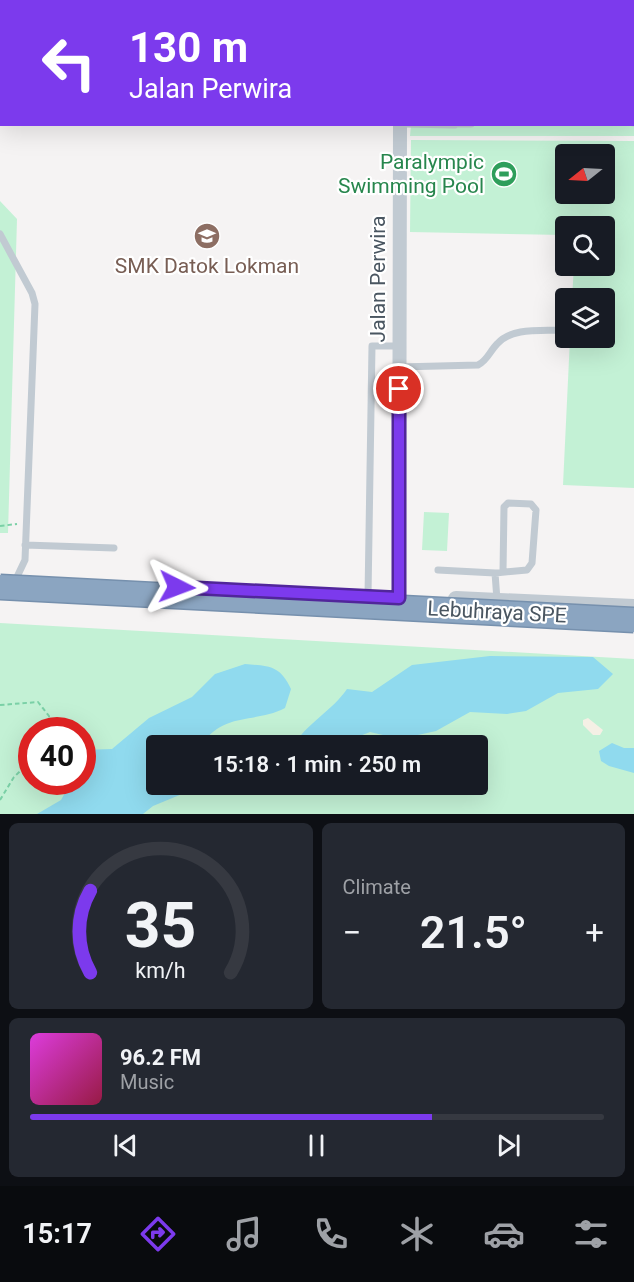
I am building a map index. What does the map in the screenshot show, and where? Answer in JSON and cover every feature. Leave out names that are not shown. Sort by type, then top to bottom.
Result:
[{"type":"highway","name":"Lebuhraya SPE","points":[[4,580],[634,607]]},
{"type":"highway","name":"Lebuhraya SPE","points":[[4,580],[634,620]]},
{"type":"street","name":"Jalan Perwira","points":[[399,606],[400,126]]},
{"type":"street","points":[[4,580],[368,596],[399,606],[497,600],[634,607]]},
{"type":"street","points":[[0,597],[399,606],[634,629]]},
{"type":"lane","points":[[0,234],[32,293],[35,303],[25,560],[4,580]]},
{"type":"lane","points":[[399,367],[478,365],[483,363],[496,344],[509,335],[555,331]]},
{"type":"lane","points":[[368,596],[372,346],[399,346]]},
{"type":"lane","points":[[438,570],[499,573],[531,567],[536,510],[531,504],[508,503],[504,507],[499,573],[497,600]]},
{"type":"lane","points":[[25,545],[114,548]]},
{"type":"path","points":[[0,526],[26,523]]},
{"type":"path","points":[[0,705],[38,702],[48,717]]},
{"type":"path","points":[[0,800],[18,773]]},
{"type":"green space","points":[[411,126],[634,126],[634,136],[410,136]]},
{"type":"green space","points":[[411,140],[634,141],[634,488],[563,485],[570,348],[615,348],[615,288],[573,288],[573,276],[615,276],[615,216],[555,216],[555,235],[410,232]]},
{"type":"green space","points":[[0,201],[17,219],[8,533],[0,533]]},
{"type":"green space","points":[[424,512],[449,513],[447,551],[422,550]]},
{"type":"green space","points":[[0,623],[634,659],[634,814],[0,814]]},
{"type":"sand","points":[[588,718],[603,730],[600,735],[593,735],[583,725],[583,720]]},
{"type":"water","points":[[490,656],[593,657],[613,674],[598,689],[558,693],[526,711],[507,714],[470,712],[436,731],[418,735],[383,735],[370,732],[362,735],[301,735],[347,689],[372,692],[412,665]]},
{"type":"water","points":[[245,664],[273,668],[283,675],[291,689],[285,708],[230,723],[209,735],[146,735],[146,795],[180,795],[153,806],[143,814],[37,814],[61,800],[64,795],[96,795],[96,750],[112,749],[149,718],[192,697],[215,674]]},
{"type":"water","points":[[612,743],[624,748],[634,748],[634,773],[609,766],[601,761],[599,751]]},
{"type":"place","name":"Paralympic Swimming Pool","points":[[504,174]]},
{"type":"place","name":"SMK Datok Lokman","points":[[207,236]]},
{"type":"route","points":[[177,587],[399,598],[399,389]]}]
